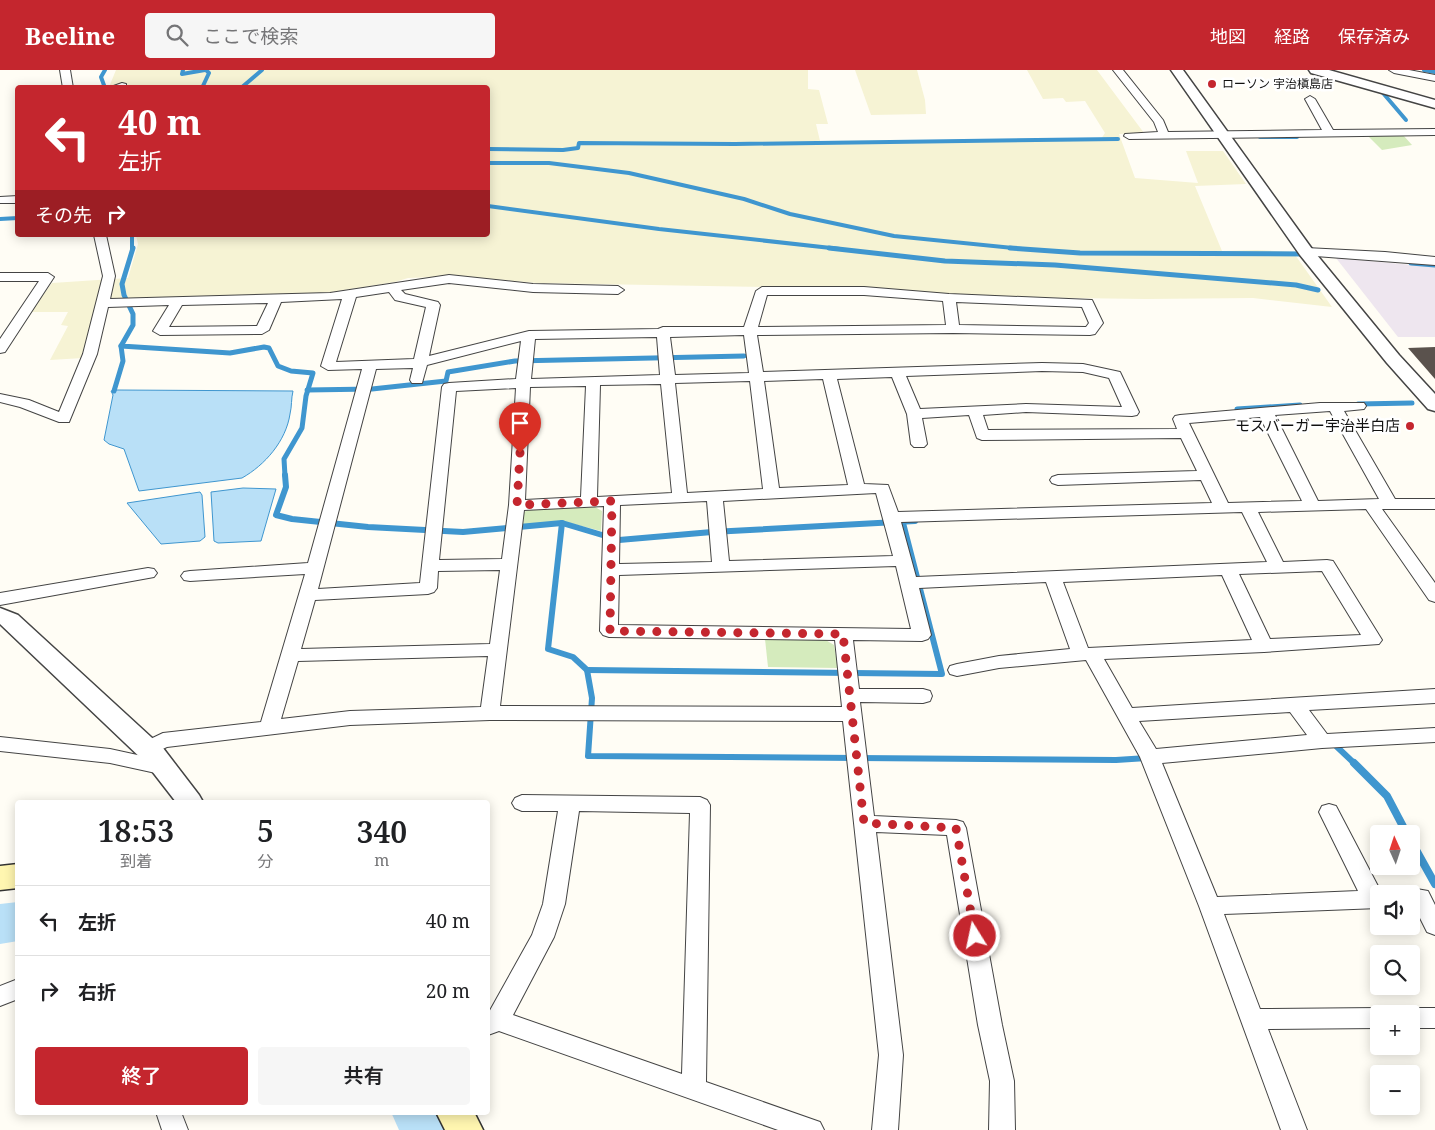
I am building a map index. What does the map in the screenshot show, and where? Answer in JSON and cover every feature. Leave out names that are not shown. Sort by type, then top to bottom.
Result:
[{"type":"main road","points":[[0,878],[15,876]]},
{"type":"main road","points":[[456,1115],[466,1130]]},
{"type":"street","points":[[65,70],[67,85]]},
{"type":"street","points":[[1118,70],[1159,122],[1164,135]]},
{"type":"street","points":[[1177,70],[1306,252],[1393,359],[1435,405]]},
{"type":"street","points":[[1316,70],[1435,104]]},
{"type":"street","points":[[1394,70],[1435,78]]},
{"type":"street","points":[[1310,99],[1329,134]]},
{"type":"street","points":[[1129,136],[1435,132]]},
{"type":"street","points":[[0,200],[15,199]]},
{"type":"street","points":[[0,398],[24,403],[64,420],[90,354],[109,276],[100,237]]},
{"type":"street","points":[[1306,252],[1385,256],[1435,261]]},
{"type":"street","points":[[0,277],[48,277],[0,349]]},
{"type":"street","points":[[101,303],[276,299],[350,294],[449,278],[533,288],[618,290]]},
{"type":"street","points":[[392,287],[400,297],[433,305],[417,380]]},
{"type":"street","points":[[350,294],[328,366],[420,363],[529,335],[663,331],[750,331],[953,329],[1090,331],[1096,323],[1087,304],[864,292],[762,291],[750,331],[772,494]]},
{"type":"street","points":[[949,298],[953,329]]},
{"type":"street","points":[[177,302],[160,331],[262,330],[276,299]]},
{"type":"street","points":[[663,331],[680,498]]},
{"type":"street","points":[[490,713],[517,505],[523,383],[529,335]]},
{"type":"street","points":[[269,727],[308,595],[370,365]]},
{"type":"street","points":[[308,595],[428,588],[449,387],[523,383],[898,373],[1042,367],[1083,368],[1115,375],[1132,412],[1026,408],[914,414]]},
{"type":"street","points":[[898,373],[914,414],[920,444]]},
{"type":"street","points":[[830,375],[857,490]]},
{"type":"street","points":[[589,502],[593,381]]},
{"type":"street","points":[[1222,508],[1180,419],[1265,411],[1359,406]]},
{"type":"street","points":[[1335,407],[1390,504]]},
{"type":"street","points":[[975,411],[982,435],[1186,433]]},
{"type":"street","points":[[1265,411],[1312,506]]},
{"type":"street","points":[[1058,480],[1206,475]]},
{"type":"street","points":[[517,505],[882,488],[892,517],[922,636],[610,631],[612,501]]},
{"type":"street","points":[[715,496],[721,567]]},
{"type":"street","points":[[892,517],[1371,504],[1435,504]]},
{"type":"street","points":[[1371,504],[1435,596]]},
{"type":"street","points":[[1248,508],[1278,568]]},
{"type":"street","points":[[611,570],[903,562]]},
{"type":"street","points":[[430,566],[509,564]]},
{"type":"street","points":[[909,583],[1327,565],[1373,640],[1086,654],[999,662],[957,670]]},
{"type":"street","points":[[190,576],[315,568]]},
{"type":"street","points":[[1228,570],[1264,646]]},
{"type":"street","points":[[0,599],[148,572]]},
{"type":"street","points":[[1053,577],[1086,654],[1126,715],[1150,757],[1210,906],[1294,1130]]},
{"type":"street","points":[[0,615],[10,620],[147,749],[165,768],[189,800]]},
{"type":"street","points":[[843,634],[891,1055],[885,1130]]},
{"type":"street","points":[[290,655],[498,650]]},
{"type":"street","points":[[147,749],[163,740],[350,718],[851,705],[923,696]]},
{"type":"street","points":[[1126,715],[1435,696]]},
{"type":"street","points":[[1295,705],[1322,741]]},
{"type":"street","points":[[1150,757],[1322,741],[1435,735]]},
{"type":"street","points":[[0,744],[110,756],[165,768]]},
{"type":"street","points":[[522,803],[700,804],[694,1088]]},
{"type":"street","points":[[570,803],[554,904],[543,937],[493,1022],[694,1088],[811,1130]]},
{"type":"street","points":[[1329,812],[1370,888]]},
{"type":"street","points":[[864,823],[956,828],[990,1025],[1002,1081],[1002,1130]]},
{"type":"street","points":[[1420,897],[1435,926]]},
{"type":"street","points":[[1210,906],[1370,899]]},
{"type":"street","points":[[0,996],[15,990]]},
{"type":"street","points":[[1252,1019],[1370,1018]]},
{"type":"street","points":[[1420,1018],[1435,1018]]},
{"type":"street","points":[[169,1115],[175,1130]]},
{"type":"shaded area","points":[[116,70],[808,70],[808,89],[819,90],[828,124],[816,124],[820,141],[1101,139],[1105,133],[1085,101],[1066,102],[1063,98],[1043,99],[1027,70],[1097,70],[1144,133],[1119,134],[1135,178],[1198,183],[1186,151],[1223,151],[1246,184],[1195,186],[1222,251],[1293,252],[1332,307],[1253,298],[997,297],[886,289],[537,283],[458,276],[408,278],[395,282],[332,292],[98,303],[83,358],[50,360],[68,326],[61,325],[68,312],[30,312],[52,283],[128,278],[138,244],[136,237],[490,237],[490,85],[110,85]]},
{"type":"shaded area","points":[[855,70],[917,70],[925,100],[926,114],[871,115]]},
{"type":"shaded area","points":[[1336,258],[1435,267],[1435,337],[1398,337]]},
{"type":"green space","points":[[1403,135],[1412,145],[1382,150],[1368,136]]},
{"type":"green space","points":[[595,507],[602,511],[601,531],[562,521],[523,526],[524,512],[531,509]]},
{"type":"green space","points":[[765,639],[824,639],[834,645],[838,668],[768,667]]},
{"type":"water","points":[[111,391],[293,391],[288,424],[284,434],[273,451],[251,473],[242,478],[139,491],[124,449],[109,444],[104,440],[113,395]]},
{"type":"water","points":[[243,488],[276,489],[261,541],[218,543],[214,541],[211,492]]},
{"type":"water","points":[[200,492],[202,495],[205,537],[200,541],[161,544],[127,503]]},
{"type":"building","points":[[1435,347],[1435,379],[1408,348]]},
{"type":"waterway","points":[[104,85],[101,77],[105,70]]},
{"type":"waterway","points":[[183,70],[182,74],[205,70]]},
{"type":"waterway","points":[[203,85],[209,73],[206,70]]},
{"type":"waterway","points":[[244,85],[262,70]]},
{"type":"waterway","points":[[1424,70],[1435,72]]},
{"type":"waterway","points":[[1383,93],[1406,120]]},
{"type":"waterway","points":[[1260,137],[1297,137]]},
{"type":"waterway","points":[[490,149],[563,150],[578,148],[579,143],[735,144],[1118,139]]},
{"type":"waterway","points":[[490,163],[549,163],[629,173],[744,199],[790,214],[894,236],[1017,249]]},
{"type":"waterway","points":[[490,206],[659,229],[840,249]]},
{"type":"waterway","points":[[0,219],[15,218]]},
{"type":"waterway","points":[[132,237],[132,249]]},
{"type":"waterway","points":[[121,346],[133,325],[133,314],[124,295],[122,284],[133,248]]},
{"type":"waterway","points":[[829,248],[945,261],[1055,265],[1296,285],[1318,290]]},
{"type":"waterway","points":[[1010,248],[1017,249]]},
{"type":"waterway","points":[[1017,249],[1080,253],[1307,254]]},
{"type":"waterway","points":[[1017,249],[1022,249]]},
{"type":"waterway","points":[[1411,263],[1435,265]]},
{"type":"waterway","points":[[114,391],[123,361],[121,346]]},
{"type":"waterway","points":[[121,346],[230,353],[264,347],[269,348],[278,366],[291,371],[313,373],[308,390]]},
{"type":"waterway","points":[[308,390],[372,389],[446,381],[448,372],[515,361],[744,356]]},
{"type":"waterway","points":[[285,476],[284,459],[302,428],[308,390]]},
{"type":"waterway","points":[[1358,404],[1412,403]]},
{"type":"waterway","points":[[1237,409],[1300,405]]},
{"type":"waterway","points":[[285,475],[286,487],[276,515],[292,519],[368,527],[463,532],[562,523]]},
{"type":"waterway","points":[[562,523],[619,540],[712,532],[915,521]]},
{"type":"waterway","points":[[562,523],[548,649],[573,657],[587,670]]},
{"type":"waterway","points":[[587,670],[942,674],[903,523]]},
{"type":"waterway","points":[[587,670],[592,698],[588,756],[1116,760],[1147,758]]},
{"type":"waterway","points":[[1335,745],[1355,764]]},
{"type":"waterway","points":[[1355,764],[1387,796],[1402,825]]},
{"type":"waterway","points":[[1420,857],[1435,884]]},
{"type":"waterway","points":[[0,924],[15,922]]},
{"type":"waterway","points":[[420,1115],[428,1130]]},
{"type":"place","name":"ローソン 宇治槇島店","points":[[1212,84]]},
{"type":"place","name":"モスバーガー宇治半白店","points":[[1410,426]]},
{"type":"route","points":[[520,453],[517,505],[612,501],[610,631],[843,634],[864,823],[956,828],[975,936]]}]
